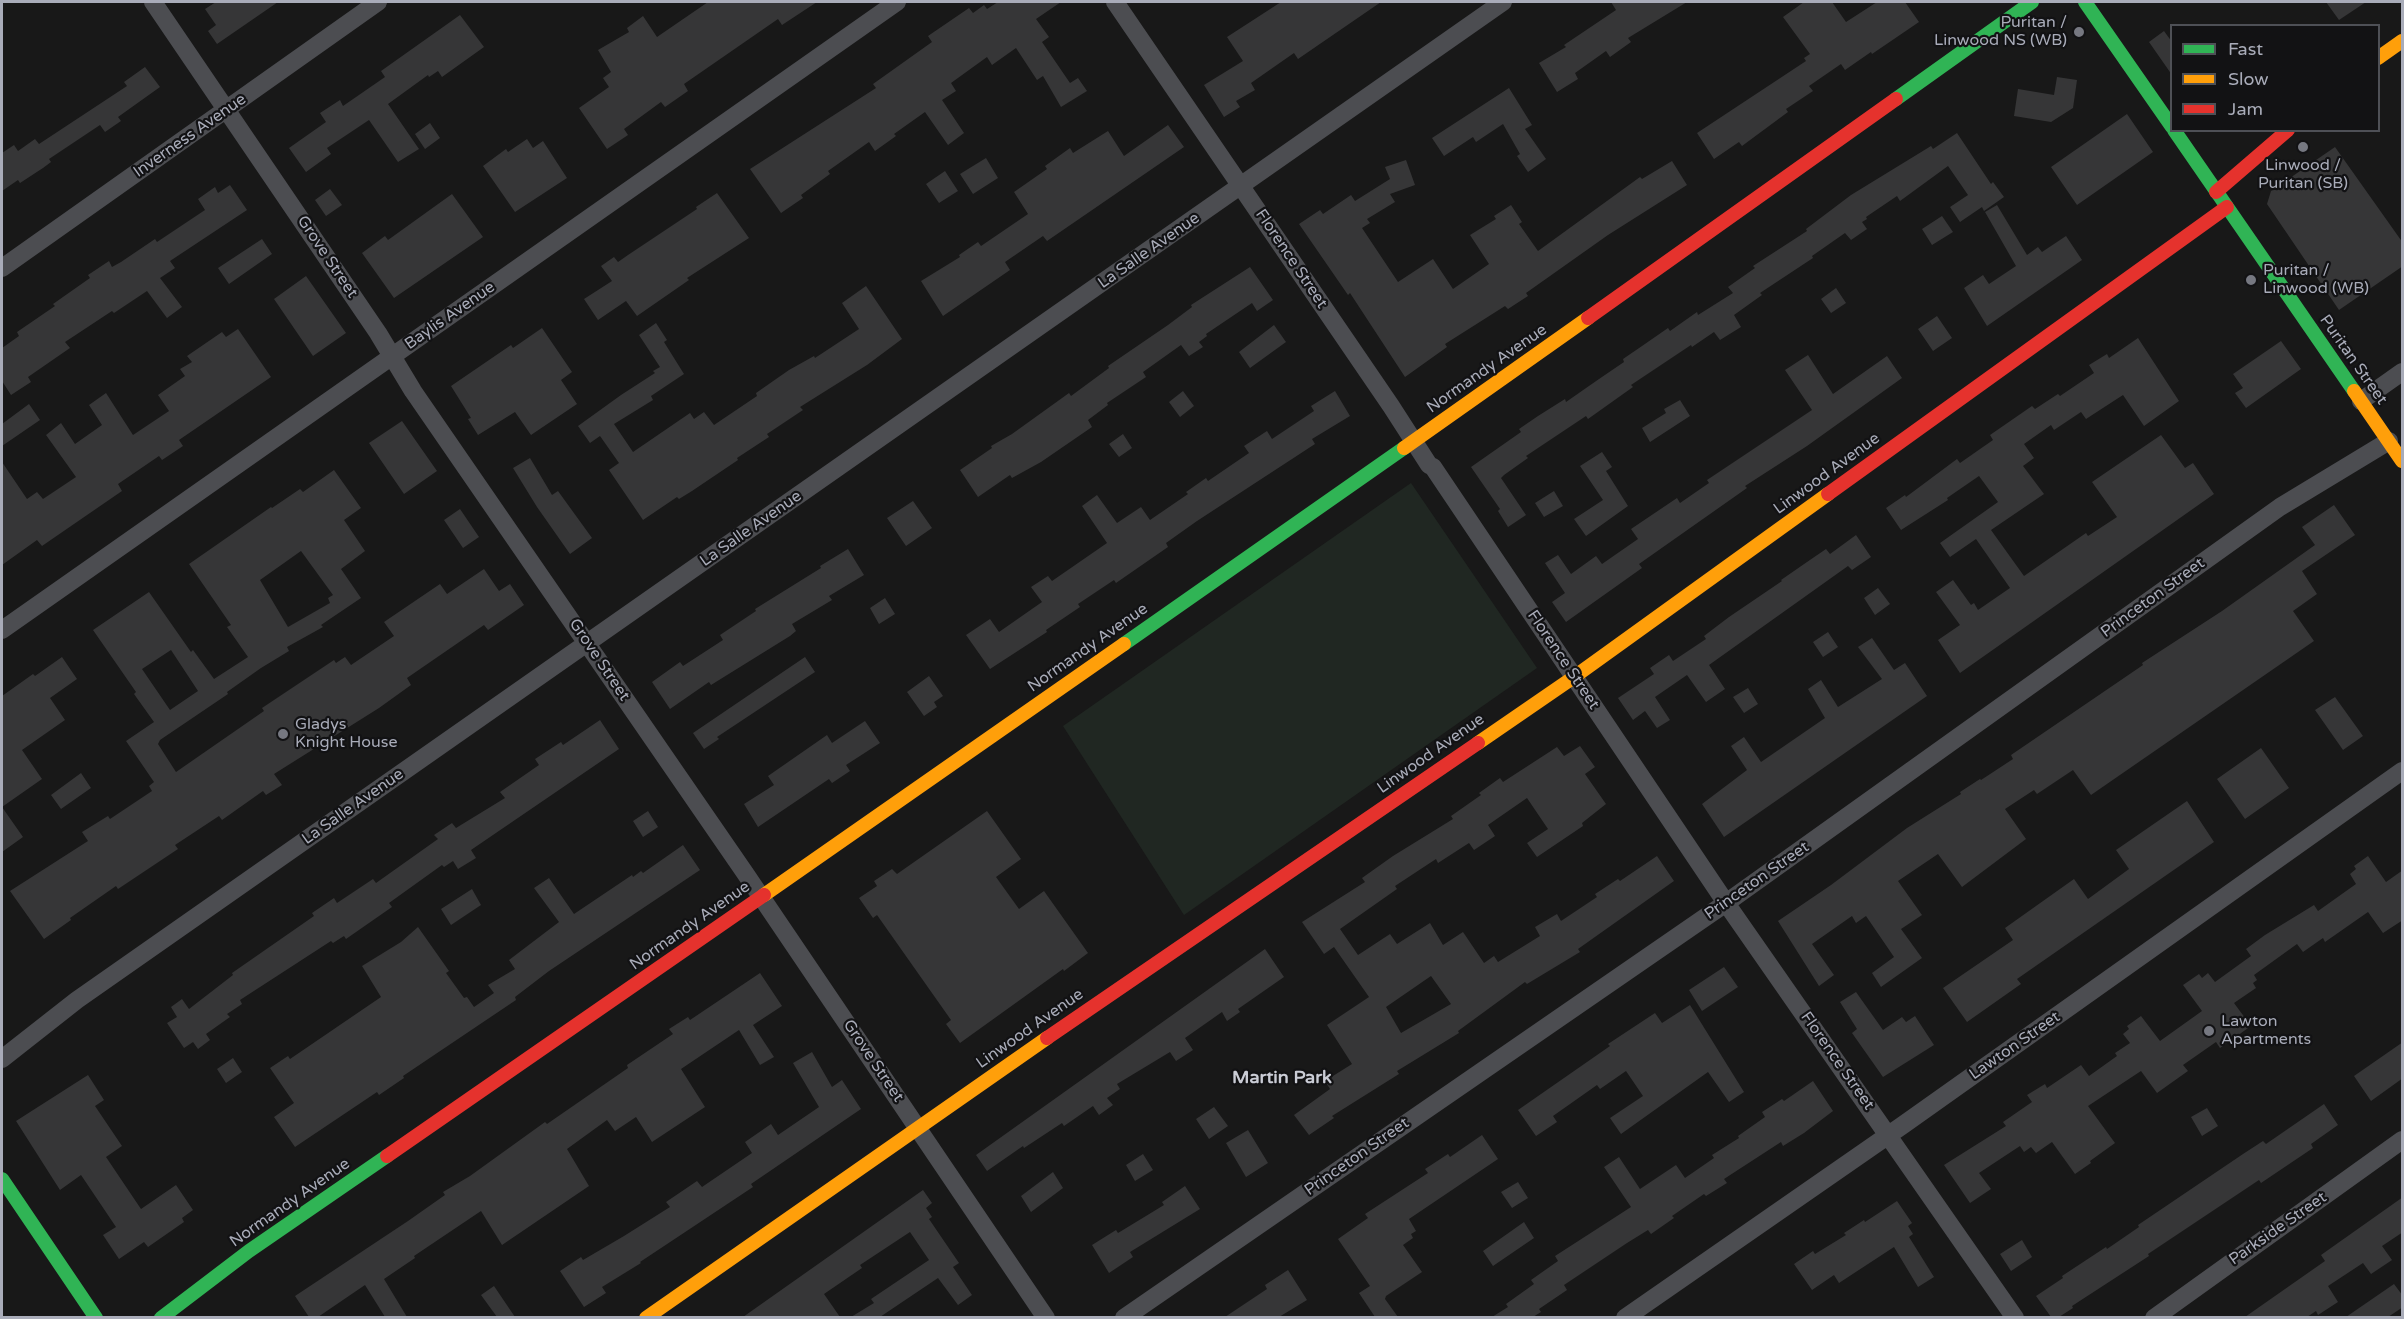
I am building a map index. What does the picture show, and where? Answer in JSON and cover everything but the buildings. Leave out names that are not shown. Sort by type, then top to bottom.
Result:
[{"type":"street","name":"Grove Street","points":[[153,2],[392,356],[413,391],[1046,1317]]},
{"type":"street","name":"Inverness Avenue","points":[[2,268],[378,2]]},
{"type":"street","name":"Baylis Avenue","points":[[2,630],[897,2]]},
{"type":"street","name":"Florence Street","points":[[1115,2],[1726,903],[2015,1317]]},
{"type":"street","name":"La Salle Avenue","points":[[2,1059],[77,1000],[1503,2]]},
{"type":"street","name":"Normandy Avenue","points":[[161,1317],[249,1251],[1414,441],[2032,2]]},
{"type":"street","name":"Puritan Street","points":[[2085,2],[2170,125]]},
{"type":"street","points":[[2380,57],[2403,41]]},
{"type":"street","name":"Puritan Street","points":[[2175,132],[2403,461]]},
{"type":"street","points":[[2216,192],[2286,132]]},
{"type":"street","name":"Linwood Avenue","points":[[646,1317],[917,1127],[1574,677],[2227,207]]},
{"type":"street","points":[[2361,400],[2403,372]]},
{"type":"street","name":"Princeton Street","points":[[1124,1317],[1726,903],[2280,507],[2389,441]]},
{"type":"street","name":"Lawton Street","points":[[1625,1317],[1889,1135],[2403,771]]},
{"type":"street","name":"Parkside Street","points":[[2154,1317],[2403,1140]]},
{"type":"street","points":[[2,1179],[96,1317]]},
{"type":"shaded area","points":[[1411,483],[1537,668],[1184,915],[1063,726]]},
{"type":"traffic: fast","points":[[1896,99],[2032,2]]},
{"type":"traffic: fast","points":[[2085,2],[2170,124]]},
{"type":"traffic: fast","points":[[2175,132],[2354,391]]},
{"type":"traffic: fast","points":[[1124,644],[1404,448]]},
{"type":"traffic: fast","points":[[161,1318],[249,1251],[387,1156]]},
{"type":"traffic: fast","points":[[2,1179],[96,1318]]},
{"type":"traffic: slow","points":[[2380,57],[2402,41]]},
{"type":"traffic: slow","points":[[1404,448],[1588,318]]},
{"type":"traffic: slow","points":[[2354,391],[2402,461]]},
{"type":"traffic: slow","points":[[1478,743],[1574,677],[1828,494]]},
{"type":"traffic: slow","points":[[764,895],[1124,644]]},
{"type":"traffic: slow","points":[[646,1318],[1047,1038]]},
{"type":"traffic: jam","points":[[1588,318],[1896,99]]},
{"type":"traffic: jam","points":[[2216,192],[2286,132]]},
{"type":"traffic: jam","points":[[1828,494],[2227,207]]},
{"type":"traffic: jam","points":[[1047,1038],[1478,743]]},
{"type":"traffic: jam","points":[[387,1156],[764,895]]},
{"type":"place","name":"Puritan / Linwood NS (WB)","points":[[2079,32]]},
{"type":"place","name":"Linwood / Puritan (SB)","points":[[2303,147]]},
{"type":"place","name":"Puritan / Linwood (WB)","points":[[2251,280]]},
{"type":"place","name":"Gladys Knight House","points":[[283,734]]},
{"type":"place","name":"Lawton Apartments","points":[[2209,1031]]},
{"type":"district","name":"Martin Park","points":[[1282,1078]]}]
